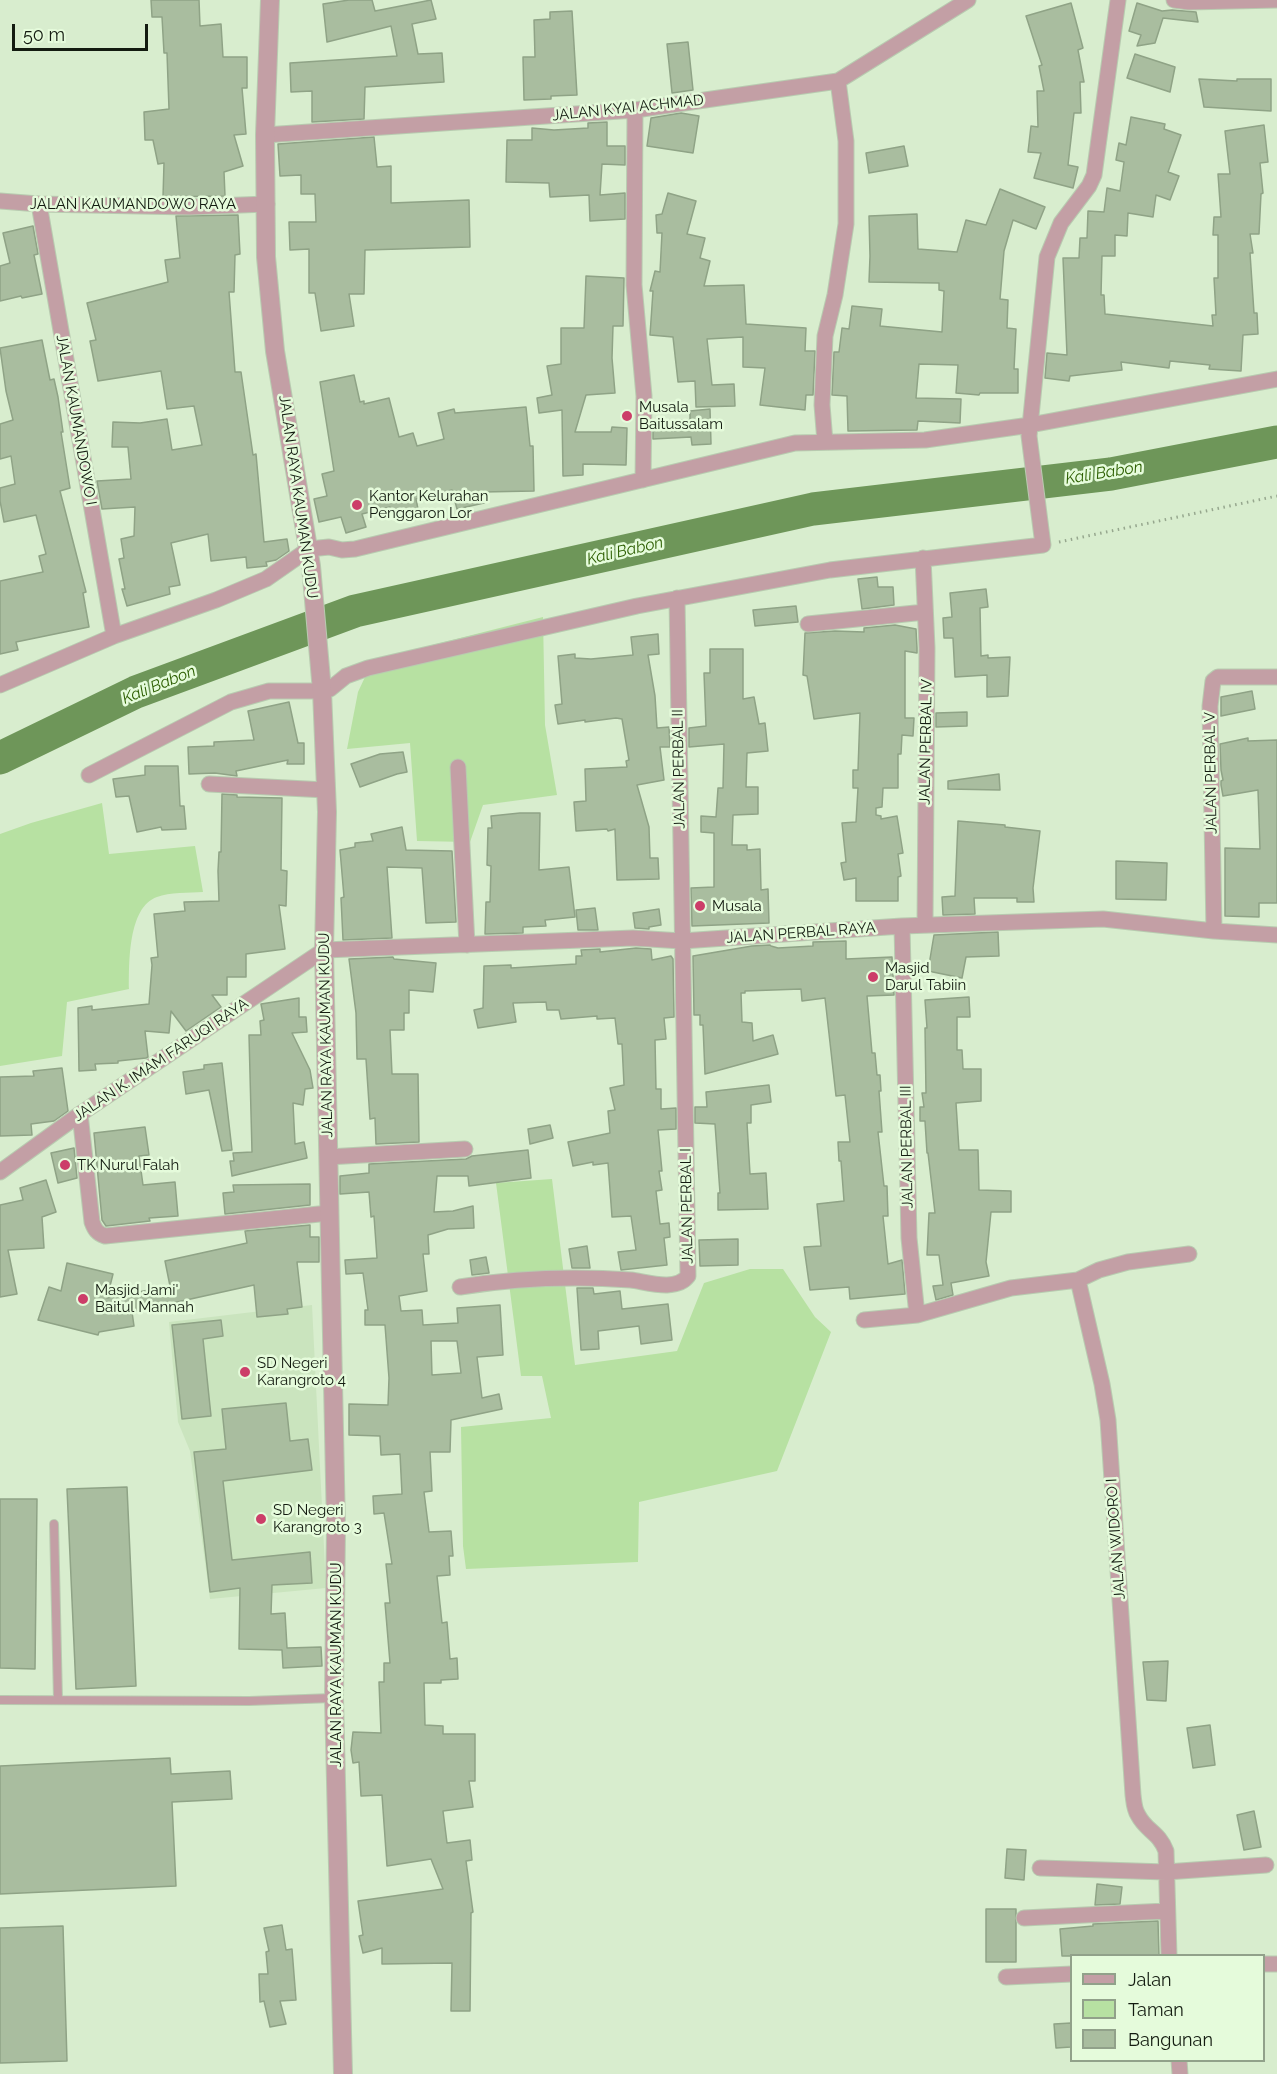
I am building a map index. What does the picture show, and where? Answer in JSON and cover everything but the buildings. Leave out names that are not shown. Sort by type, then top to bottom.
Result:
[{"type":"street","name":"JALAN RAYA KAUMAN KUDU","points":[[270,0],[265,135],[266,257],[275,351],[310,558],[321,689],[326,790],[324,950],[336,1527],[334,1698],[343,2074]]},
{"type":"street","name":"JALAN KYAI ACHMAD","points":[[265,135],[635,110],[838,81],[968,0]]},
{"type":"street","points":[[89,775],[231,702],[269,691],[330,689],[346,676],[368,668],[677,598],[830,570],[1043,545],[1030,430],[1047,257],[1061,223],[1089,186],[1094,175],[1118,0]]},
{"type":"street","points":[[1174,0],[1189,2],[1277,0]]},
{"type":"street","points":[[825,442],[822,405],[825,336],[835,295],[846,224],[846,141],[838,81]]},
{"type":"street","points":[[635,110],[634,285],[644,396],[643,480]]},
{"type":"street","name":"JALAN KAUMANDOWO RAYA","points":[[0,201],[190,207],[267,204]]},
{"type":"street","name":"JALAN KAUMANDOWO I","points":[[39,204],[114,636]]},
{"type":"street","points":[[0,685],[114,636],[216,600],[266,579],[329,547],[342,550],[355,549],[784,445],[925,440],[1030,430],[1277,379]]},
{"type":"street","name":"JALAN PERBAL IV","points":[[923,558],[927,648],[925,925]]},
{"type":"street","name":"JALAN PERBAL II","points":[[677,598],[682,941]]},
{"type":"street","points":[[808,624],[925,612]]},
{"type":"street","name":"JALAN PERBAL V","points":[[1214,931],[1210,706],[1213,681],[1218,677],[1277,677]]},
{"type":"street","points":[[458,767],[467,945]]},
{"type":"street","points":[[208,784],[326,790]]},
{"type":"street","name":"JALAN PERBAL RAYA","points":[[324,950],[633,938],[682,941],[902,926],[1103,919],[1277,935]]},
{"type":"street","name":"JALAN PERBAL III","points":[[902,926],[909,1238],[916,1315]]},
{"type":"street","name":"JALAN PERBAL I","points":[[460,1287],[526,1279],[627,1280],[672,1285],[684,1281],[688,1276],[682,941]]},
{"type":"street","name":"JALAN K. IMAM FARUQI RAYA","points":[[0,1172],[80,1114],[324,950]]},
{"type":"street","points":[[80,1114],[92,1222],[95,1231],[105,1236],[329,1213]]},
{"type":"street","points":[[328,1157],[465,1149]]},
{"type":"street","points":[[864,1320],[916,1315],[1011,1288],[1078,1280],[1099,1270],[1128,1262],[1189,1254]]},
{"type":"street","name":"JALAN WIDORO I","points":[[1078,1280],[1108,1420],[1133,1795],[1136,1813],[1144,1825],[1161,1839],[1166,1851],[1169,1954]]},
{"type":"street","points":[[1040,1868],[1166,1872],[1266,1864]]},
{"type":"street","points":[[1024,1918],[1166,1911]]},
{"type":"street","points":[[1006,1977],[1070,1974]]},
{"type":"lane","points":[[54,1524],[58,1700]]},
{"type":"lane","points":[[0,1700],[249,1701],[334,1698]]},
{"type":"path","points":[[1043,545],[1277,496]]},
{"type":"shaded area","points":[[312,1305],[326,1588],[210,1599],[190,1451],[178,1422],[169,1322]]},
{"type":"green space","points":[[543,617],[545,725],[557,795],[483,805],[470,842],[417,841],[410,743],[347,749],[358,692],[373,660]]},
{"type":"green space","points":[[102,803],[109,854],[195,846],[203,892],[167,894],[147,903],[140,912],[132,937],[129,989],[67,1002],[62,1056],[0,1066],[0,834]]},
{"type":"green space","points":[[552,1179],[575,1365],[677,1351],[704,1283],[750,1269],[783,1269],[815,1317],[831,1332],[777,1471],[639,1502],[638,1562],[466,1569],[463,1546],[461,1427],[551,1418],[542,1376],[521,1376],[496,1183]]},
{"type":"waterway","name":"Kali Babon","points":[[0,758],[136,692],[355,611],[813,509],[1111,474],[1277,442]]},
{"type":"place","name":"Musala Baitussalam","points":[[627,416]]},
{"type":"place","name":"Kantor Kelurahan Penggaron Lor","points":[[357,505]]},
{"type":"place","name":"Musala","points":[[700,906]]},
{"type":"place","name":"Masjid Darul Tabiin","points":[[873,977]]},
{"type":"place","name":"TK Nurul Falah","points":[[65,1165]]},
{"type":"place","name":"Masjid Jami' Baitul Mannah","points":[[83,1299]]},
{"type":"place","name":"SD Negeri Karangroto 4","points":[[245,1372]]},
{"type":"place","name":"SD Negeri Karangroto 3","points":[[261,1519]]}]
